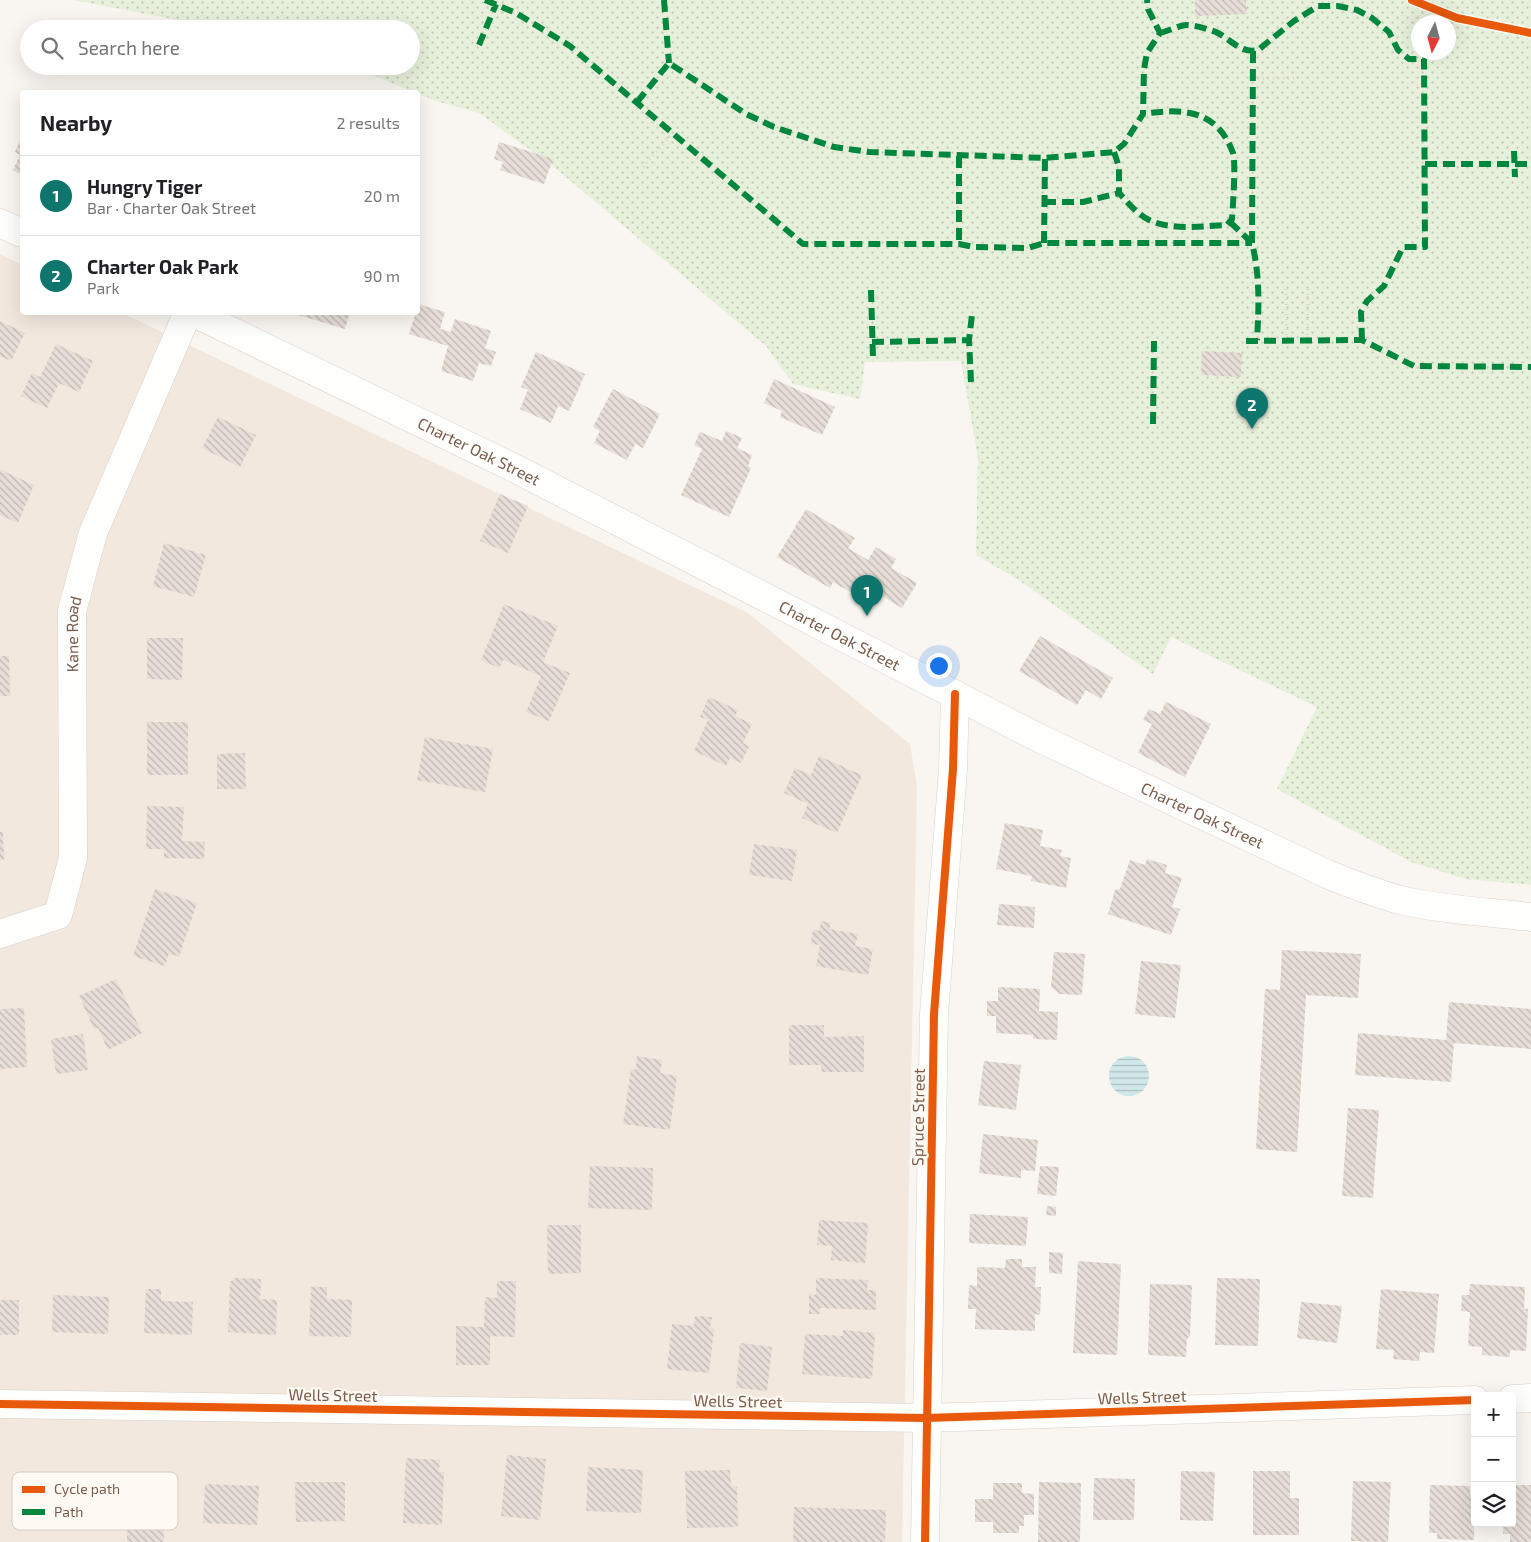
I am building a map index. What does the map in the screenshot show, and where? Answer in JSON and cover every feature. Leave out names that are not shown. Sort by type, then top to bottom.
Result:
[{"type":"street","points":[[0,222],[20,232]]},
{"type":"street","name":"Kane Road","points":[[0,934],[58,915],[73,858],[72,611],[93,533],[187,315]]},
{"type":"street","name":"Charter Oak Street","points":[[198,315],[516,469],[1037,737],[1319,871],[1356,886],[1401,900],[1531,917]]},
{"type":"street","name":"Spruce Street","points":[[924,1542],[934,1014],[953,769],[955,694]]},
{"type":"street","points":[[1516,1399],[1531,1398]]},
{"type":"street","name":"Wells Street","points":[[0,1404],[926,1418],[1471,1400]]},
{"type":"path","points":[[1253,79],[1298,78]]},
{"type":"path","points":[[643,167],[673,133]]},
{"type":"path","points":[[1286,289],[1287,340]]},
{"type":"path","points":[[1307,340],[1308,289]]},
{"type":"shaded area","points":[[0,254],[20,264],[20,315],[126,315],[748,613],[910,744],[917,787],[902,1542],[0,1542]]},
{"type":"green space","points":[[73,0],[1531,0],[1531,885],[1466,879],[1411,862],[1277,789],[1317,707],[1171,637],[1153,674],[1017,579],[976,555],[978,458],[961,361],[865,362],[860,399],[793,384],[766,346],[554,167],[479,113],[436,101],[420,94],[420,90],[409,90],[373,75],[420,75],[420,20],[179,20]]},
{"type":"water","points":[[1129,1056],[1143,1062],[1149,1076],[1143,1090],[1129,1096],[1115,1090],[1109,1076],[1115,1062]]},
{"type":"building","points":[[1195,0],[1246,0],[1247,14],[1195,16]]},
{"type":"building","points":[[20,141],[20,155],[15,152]]},
{"type":"building","points":[[499,142],[553,159],[544,184],[500,170],[503,162],[494,159]]},
{"type":"building","points":[[20,155],[20,174],[13,170]]},
{"type":"building","points":[[420,305],[445,312],[440,329],[451,332],[455,319],[491,331],[485,348],[496,352],[491,366],[479,363],[473,381],[441,371],[448,346],[409,334],[415,315],[420,315]]},
{"type":"building","points":[[298,315],[349,315],[345,329]]},
{"type":"building","points":[[0,321],[25,333],[11,361],[0,356]]},
{"type":"building","points":[[56,344],[93,361],[79,392],[59,383],[47,408],[21,396],[32,373],[40,377]]},
{"type":"building","points":[[1202,351],[1242,353],[1241,377],[1201,375]]},
{"type":"building","points":[[536,352],[585,374],[569,411],[558,406],[551,423],[520,409],[528,390],[521,387]]},
{"type":"building","points":[[774,379],[835,407],[822,435],[780,417],[782,411],[764,403]]},
{"type":"building","points":[[613,389],[660,414],[643,448],[635,444],[627,460],[594,443],[600,431],[593,427]]},
{"type":"building","points":[[218,417],[256,435],[240,467],[202,448]]},
{"type":"building","points":[[726,431],[742,438],[737,448],[752,455],[748,466],[751,468],[729,517],[681,495],[702,449],[694,445],[700,432],[722,441]]},
{"type":"building","points":[[1,470],[34,485],[18,523],[0,515]]},
{"type":"building","points":[[500,494],[528,506],[508,553],[480,541]]},
{"type":"building","points":[[806,509],[855,538],[848,548],[868,560],[876,547],[896,559],[891,568],[917,583],[902,608],[872,590],[866,601],[833,582],[830,588],[777,557]]},
{"type":"building","points":[[164,543],[206,555],[194,597],[153,586]]},
{"type":"building","points":[[504,604],[558,626],[543,662],[570,673],[549,721],[526,712],[541,676],[503,660],[499,668],[481,660]]},
{"type":"building","points":[[1040,636],[1113,678],[1101,699],[1086,690],[1077,705],[1019,671]]},
{"type":"building","points":[[147,638],[183,638],[182,680],[147,679]]},
{"type":"building","points":[[0,656],[9,656],[10,696],[0,696]]},
{"type":"building","points":[[709,697],[738,710],[735,716],[752,724],[743,743],[749,747],[741,763],[730,758],[726,766],[694,751],[708,720],[700,717]]},
{"type":"building","points":[[1166,702],[1211,724],[1185,777],[1138,753],[1152,724],[1143,720],[1149,709],[1160,714]]},
{"type":"building","points":[[147,722],[188,722],[188,775],[147,775]]},
{"type":"building","points":[[425,737],[493,749],[485,792],[417,780]]},
{"type":"building","points":[[245,753],[246,789],[217,789],[217,754]]},
{"type":"building","points":[[819,756],[862,775],[837,833],[802,818],[808,804],[784,793],[795,768],[811,775]]},
{"type":"building","points":[[147,806],[184,807],[182,841],[205,842],[204,859],[164,858],[164,849],[146,849]]},
{"type":"building","points":[[1005,823],[1043,830],[1040,846],[1062,850],[1060,856],[1071,858],[1066,888],[1031,881],[1032,876],[996,869]]},
{"type":"building","points":[[0,832],[3,832],[4,860],[0,860]]},
{"type":"building","points":[[754,844],[797,850],[792,881],[749,875]]},
{"type":"building","points":[[1147,859],[1167,865],[1165,873],[1182,878],[1172,907],[1180,909],[1171,935],[1108,914],[1115,890],[1120,889],[1130,860],[1145,865]]},
{"type":"building","points":[[155,889],[197,903],[179,957],[169,953],[165,966],[133,956]]},
{"type":"building","points":[[999,904],[1035,907],[1034,928],[997,925]]},
{"type":"building","points":[[821,921],[831,923],[829,929],[858,934],[855,946],[873,949],[868,975],[816,966],[820,945],[811,944],[813,929],[819,931]]},
{"type":"building","points":[[1282,950],[1361,954],[1358,998],[1306,995],[1297,1152],[1256,1149],[1265,989],[1280,990]]},
{"type":"building","points":[[1054,952],[1085,954],[1082,995],[1059,994],[1051,987]]},
{"type":"building","points":[[1141,961],[1181,965],[1175,1018],[1135,1014]]},
{"type":"building","points":[[116,979],[142,1033],[108,1050],[98,1028],[94,1029],[79,996]]},
{"type":"building","points":[[998,987],[1040,989],[1039,1011],[1058,1012],[1057,1040],[1033,1039],[1033,1035],[996,1033],[996,1016],[987,1016],[987,1001],[998,1001]]},
{"type":"building","points":[[1449,1002],[1531,1009],[1531,1049],[1454,1043],[1451,1082],[1355,1075],[1358,1033],[1446,1040]]},
{"type":"building","points":[[24,1008],[27,1067],[0,1069],[0,1009]]},
{"type":"building","points":[[789,1025],[824,1025],[824,1037],[864,1036],[864,1072],[822,1072],[821,1065],[789,1065]]},
{"type":"building","points":[[83,1034],[88,1070],[56,1074],[51,1039]]},
{"type":"building","points":[[637,1056],[662,1060],[660,1073],[677,1076],[670,1130],[623,1124],[631,1069],[636,1070]]},
{"type":"building","points":[[984,1061],[1021,1065],[1016,1110],[978,1105]]},
{"type":"building","points":[[1348,1108],[1379,1110],[1373,1198],[1342,1196]]},
{"type":"building","points":[[983,1134],[1038,1140],[1035,1171],[1021,1170],[1021,1178],[979,1173]]},
{"type":"building","points":[[590,1166],[653,1168],[652,1210],[588,1208]]},
{"type":"building","points":[[1040,1166],[1059,1167],[1056,1196],[1037,1194]]},
{"type":"building","points":[[1047,1206],[1056,1207],[1056,1216],[1046,1215]]},
{"type":"building","points":[[970,1214],[1028,1217],[1026,1246],[969,1243]]},
{"type":"building","points":[[819,1220],[868,1223],[865,1263],[831,1260],[832,1246],[817,1245]]},
{"type":"building","points":[[547,1225],[581,1225],[581,1273],[548,1274]]},
{"type":"building","points":[[1049,1252],[1063,1253],[1062,1274],[1049,1273]]},
{"type":"building","points":[[1006,1259],[1022,1259],[1022,1267],[1036,1267],[1035,1287],[1041,1287],[1040,1315],[1035,1314],[1035,1331],[975,1329],[976,1309],[968,1309],[969,1285],[977,1286],[977,1267],[1005,1268]]},
{"type":"building","points":[[1078,1261],[1121,1264],[1117,1355],[1073,1353]]},
{"type":"building","points":[[235,1278],[261,1279],[260,1299],[277,1300],[276,1335],[228,1332],[230,1282]]},
{"type":"building","points":[[816,1278],[868,1280],[867,1290],[876,1290],[876,1310],[820,1308],[820,1314],[809,1314],[809,1294],[816,1295]]},
{"type":"building","points":[[1217,1278],[1260,1279],[1258,1346],[1215,1345]]},
{"type":"building","points":[[497,1281],[516,1281],[515,1337],[490,1336],[490,1365],[456,1365],[456,1326],[484,1327],[485,1297],[497,1298]]},
{"type":"building","points":[[1150,1284],[1192,1285],[1190,1336],[1187,1339],[1186,1357],[1148,1355]]},
{"type":"building","points":[[1470,1284],[1525,1287],[1524,1309],[1528,1309],[1526,1351],[1510,1350],[1510,1357],[1482,1355],[1482,1347],[1468,1346],[1470,1312],[1461,1311],[1462,1295],[1469,1295]]},
{"type":"building","points":[[311,1287],[327,1287],[327,1299],[352,1300],[351,1337],[309,1336]]},
{"type":"building","points":[[146,1289],[161,1289],[161,1301],[193,1302],[192,1335],[144,1333]]},
{"type":"building","points":[[1381,1289],[1439,1294],[1434,1353],[1420,1352],[1419,1361],[1393,1359],[1394,1350],[1376,1349]]},
{"type":"building","points":[[53,1295],[109,1297],[108,1334],[52,1332]]},
{"type":"building","points":[[0,1300],[19,1300],[19,1335],[0,1335]]},
{"type":"building","points":[[1301,1302],[1342,1306],[1337,1343],[1297,1338]]},
{"type":"building","points":[[695,1316],[712,1317],[710,1328],[714,1329],[709,1373],[667,1369],[672,1324],[694,1326]]},
{"type":"building","points":[[843,1330],[875,1333],[872,1379],[802,1374],[805,1334],[843,1336]]},
{"type":"building","points":[[740,1343],[772,1347],[767,1391],[736,1388]]},
{"type":"building","points":[[507,1455],[546,1459],[540,1520],[501,1516]]},
{"type":"building","points":[[406,1458],[440,1460],[439,1472],[444,1472],[442,1525],[403,1523]]},
{"type":"building","points":[[588,1467],[643,1470],[641,1513],[586,1511]]},
{"type":"building","points":[[730,1470],[731,1486],[737,1487],[738,1527],[687,1528],[685,1471]]},
{"type":"building","points":[[1181,1471],[1215,1472],[1213,1521],[1180,1520]]},
{"type":"building","points":[[1253,1471],[1290,1471],[1290,1498],[1299,1498],[1299,1535],[1253,1535]]},
{"type":"building","points":[[1094,1478],[1135,1479],[1134,1520],[1093,1520]]},
{"type":"building","points":[[1353,1481],[1391,1482],[1388,1542],[1351,1541]]},
{"type":"building","points":[[295,1482],[345,1482],[345,1521],[296,1522]]},
{"type":"building","points":[[1039,1482],[1081,1483],[1080,1542],[1038,1542]]},
{"type":"building","points":[[993,1483],[1022,1483],[1022,1493],[1034,1494],[1034,1515],[1024,1515],[1024,1526],[1019,1526],[1019,1533],[993,1533],[993,1522],[975,1522],[975,1499],[993,1499]]},
{"type":"building","points":[[205,1484],[259,1486],[257,1525],[203,1523]]},
{"type":"building","points":[[1430,1485],[1470,1486],[1471,1527],[1474,1527],[1474,1540],[1437,1539],[1437,1533],[1429,1533]]},
{"type":"building","points":[[1516,1485],[1531,1485],[1531,1542],[1510,1542],[1510,1534],[1503,1534],[1503,1527],[1516,1527]]},
{"type":"building","points":[[794,1507],[886,1510],[885,1542],[793,1542]]},
{"type":"building","points":[[127,1530],[164,1530],[164,1542],[127,1542]]},
{"type":"marked path","points":[[485,0],[516,13],[570,46],[803,244],[959,244],[974,247],[1028,248],[1044,243],[1252,243]]},
{"type":"marked path","points":[[664,0],[669,63]]},
{"type":"marked path","points":[[637,102],[669,63],[746,114],[774,127],[834,147],[869,152],[1045,158],[1114,152],[1124,144],[1143,114],[1144,69],[1147,53],[1160,33],[1148,9],[1147,0]]},
{"type":"marked path","points":[[479,45],[496,4]]},
{"type":"marked path","points":[[1160,33],[1186,25],[1205,28],[1216,32],[1241,48],[1252,51],[1258,50],[1294,21],[1318,6],[1338,6],[1357,10],[1372,18],[1389,32],[1398,50],[1409,59],[1424,59],[1425,247],[1403,247],[1384,286],[1367,301],[1361,312],[1362,340]]},
{"type":"marked path","points":[[1253,51],[1252,243],[1258,291],[1257,340]]},
{"type":"marked path","points":[[1114,152],[1119,167],[1119,193],[1145,218],[1168,226],[1178,227],[1227,225],[1232,219],[1234,158],[1226,138],[1218,128],[1208,120],[1184,112],[1171,111],[1143,114]]},
{"type":"marked path","points":[[1514,151],[1515,177]]},
{"type":"marked path","points":[[959,156],[959,244]]},
{"type":"marked path","points":[[1044,243],[1045,158]]},
{"type":"marked path","points":[[1425,164],[1531,164]]},
{"type":"marked path","points":[[1044,202],[1083,202],[1119,193]]},
{"type":"marked path","points":[[1230,222],[1252,243]]},
{"type":"marked path","points":[[871,290],[873,358]]},
{"type":"marked path","points":[[971,382],[969,340],[972,315]]},
{"type":"marked path","points":[[872,342],[969,340]]},
{"type":"marked path","points":[[1246,341],[1362,340],[1414,366],[1531,367]]},
{"type":"marked path","points":[[1153,424],[1154,341]]},
{"type":"cycle path","points":[[1412,0],[1457,18],[1531,33]]},
{"type":"cycle path","points":[[925,1542],[934,1014],[953,769],[955,694]]},
{"type":"cycle path","points":[[0,1404],[926,1418],[1471,1400]]},
{"type":"place","name":"Charter Oak Park","points":[[1252,429]]},
{"type":"place","name":"Hungry Tiger","points":[[867,616]]}]
